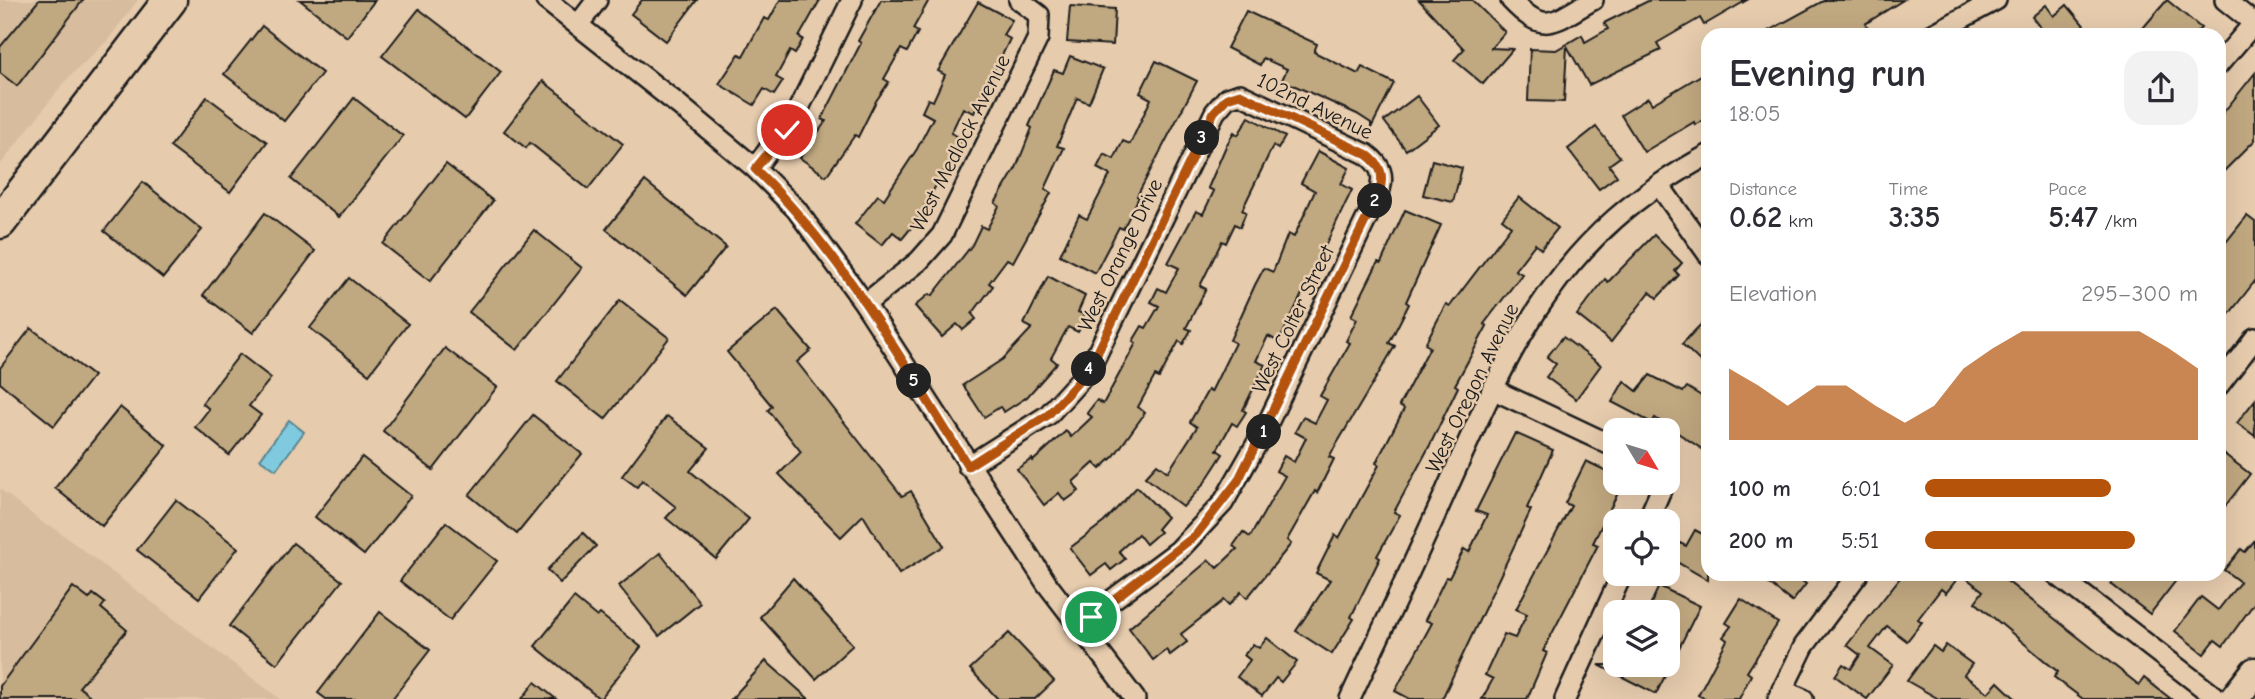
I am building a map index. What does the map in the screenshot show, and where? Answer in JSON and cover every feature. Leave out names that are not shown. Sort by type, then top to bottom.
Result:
[{"type":"main road","points":[[0,222],[170,0]]},
{"type":"street","points":[[546,0],[755,169],[796,209],[865,304],[968,466],[1077,626],[1135,699]]},
{"type":"street","points":[[578,25],[597,0]]},
{"type":"street","points":[[755,169],[797,112],[852,0]]},
{"type":"street","name":"West Medlock Avenue","points":[[865,304],[919,261],[942,235],[1038,38],[1039,15],[1019,0]]},
{"type":"street","points":[[1511,0],[1537,23],[1548,23],[1593,0]]},
{"type":"street","points":[[1944,28],[1996,0]]},
{"type":"street","points":[[2225,0],[2254,23],[2226,56]]},
{"type":"street","name":"102nd Avenue","points":[[1227,98],[1240,94],[1366,154],[1380,167]]},
{"type":"street","name":"West Orange Drive","points":[[968,466],[1048,415],[1089,370],[1214,112],[1227,98]]},
{"type":"street","name":"West Oregon Avenue","points":[[1350,699],[1492,389],[1530,317],[1576,256],[1602,230],[1659,184],[1701,159]]},
{"type":"street","name":"West Colter Street","points":[[1077,626],[1196,535],[1238,481],[1379,193],[1383,181],[1380,167]]},
{"type":"street","points":[[1659,184],[1701,244]]},
{"type":"street","points":[[2226,376],[2255,338]]},
{"type":"street","points":[[1492,389],[1603,441]]},
{"type":"street","points":[[1803,699],[1780,695],[1804,646],[1852,581]]},
{"type":"street","points":[[2070,581],[2218,699]]},
{"type":"street","points":[[1565,699],[1617,586]]},
{"type":"street","points":[[2234,699],[2255,671]]},
{"type":"shaded area","points":[[0,0],[138,0],[107,41],[66,80],[0,165]]},
{"type":"shaded area","points":[[0,489],[48,527],[50,525],[280,699],[0,699]]},
{"type":"water","points":[[289,420],[304,432],[276,470],[260,459]]},
{"type":"building","points":[[39,0],[83,0],[17,86],[0,73],[0,47]]},
{"type":"building","points":[[300,0],[375,0],[347,37]]},
{"type":"building","points":[[642,0],[697,0],[666,41],[631,14]]},
{"type":"building","points":[[780,0],[820,0],[799,37],[803,39],[795,54],[790,51],[776,77],[783,81],[774,95],[764,89],[754,105],[719,84],[739,54],[743,56],[764,18],[769,20]]},
{"type":"building","points":[[881,0],[929,0],[913,29],[918,32],[907,52],[901,49],[884,79],[889,82],[858,137],[855,135],[826,176],[800,158],[826,121],[822,119],[861,43],[858,41]]},
{"type":"building","points":[[1419,0],[1472,0],[1505,32],[1491,48],[1513,49],[1483,84],[1454,60],[1464,49]]},
{"type":"building","points":[[1650,0],[1747,0],[1704,25],[1700,18],[1657,43],[1661,50],[1589,85],[1567,46],[1564,102],[1528,101],[1530,49],[1556,50],[1582,35],[1585,42],[1608,29],[1604,23]]},
{"type":"building","points":[[1825,0],[1903,0],[1865,24],[1868,28],[1774,28]]},
{"type":"building","points":[[2167,0],[2201,28],[2143,28]]},
{"type":"building","points":[[978,2],[1012,20],[1003,35],[1010,39],[974,113],[963,108],[951,133],[962,139],[915,223],[902,239],[893,232],[882,245],[855,224],[878,195],[884,199],[917,149],[933,118],[922,112],[928,99],[933,101],[945,75],[938,71]]},
{"type":"building","points":[[2046,5],[2054,16],[2067,5],[2086,28],[2041,28],[2032,17]]},
{"type":"building","points":[[1070,6],[1115,9],[1113,45],[1067,42]]},
{"type":"building","points":[[419,9],[501,72],[465,119],[382,56]]},
{"type":"building","points":[[1246,11],[1317,44],[1314,52],[1358,74],[1362,67],[1394,83],[1371,128],[1371,123],[1357,114],[1282,80],[1287,69],[1263,58],[1260,65],[1227,48]]},
{"type":"building","points":[[262,26],[322,73],[284,121],[224,74]]},
{"type":"building","points":[[1070,56],[1103,69],[1089,103],[1077,98],[1057,146],[1064,148],[1045,189],[1051,193],[1013,262],[1007,259],[989,283],[993,286],[972,314],[976,319],[963,330],[957,324],[942,337],[915,306],[929,294],[932,296],[972,245],[981,226],[987,229],[999,206],[995,203],[1016,168],[1032,128],[1029,126],[1054,70],[1063,73]]},
{"type":"building","points":[[1156,61],[1197,81],[1137,196],[1139,197],[1123,229],[1119,227],[1095,273],[1060,255],[1079,215],[1087,219],[1110,175],[1097,168],[1104,154],[1114,159],[1123,141],[1130,144],[1151,99],[1140,93]]},
{"type":"building","points":[[2255,73],[2255,140],[2226,169],[2226,109]]},
{"type":"building","points":[[1701,75],[1701,122],[1695,125],[1694,122],[1644,152],[1621,115],[1648,98],[1652,104]]},
{"type":"building","points":[[543,81],[623,144],[588,189],[530,143],[526,148],[504,131]]},
{"type":"building","points":[[1417,96],[1439,125],[1406,150],[1384,121]]},
{"type":"building","points":[[207,97],[267,142],[230,192],[170,147]]},
{"type":"building","points":[[354,98],[403,136],[339,217],[291,179]]},
{"type":"building","points":[[1249,117],[1285,137],[1278,149],[1273,146],[1242,210],[1246,212],[1240,227],[1235,224],[1226,243],[1222,241],[1200,286],[1206,289],[1186,328],[1191,330],[1183,344],[1179,341],[1159,378],[1155,376],[1138,407],[1145,413],[1114,456],[1100,469],[1094,463],[1073,482],[1079,491],[1065,501],[1059,493],[1044,505],[1017,469],[1032,459],[1033,461],[1066,431],[1071,437],[1092,417],[1087,413],[1097,400],[1103,404],[1136,343],[1133,341],[1142,326],[1146,328],[1159,306],[1151,302],[1158,288],[1166,292],[1179,268],[1168,263],[1196,211],[1203,214],[1214,191],[1208,188],[1226,146],[1234,132],[1238,135]]},
{"type":"building","points":[[1596,127],[1620,157],[1609,165],[1617,176],[1599,189],[1568,149]]},
{"type":"building","points":[[1318,151],[1349,168],[1341,184],[1352,190],[1279,342],[1268,336],[1256,361],[1265,365],[1243,410],[1246,412],[1237,426],[1232,423],[1217,450],[1223,454],[1203,485],[1183,507],[1145,477],[1157,464],[1168,472],[1197,427],[1190,422],[1208,390],[1211,392],[1235,343],[1230,340],[1255,285],[1264,268],[1273,272],[1288,234],[1294,237],[1315,191],[1301,183]]},
{"type":"building","points":[[1432,160],[1462,168],[1453,202],[1423,195]]},
{"type":"building","points":[[446,164],[493,201],[430,281],[383,244]]},
{"type":"building","points":[[645,181],[726,247],[687,295],[606,229]]},
{"type":"building","points":[[143,182],[202,230],[163,278],[104,231]]},
{"type":"building","points":[[1519,197],[1558,228],[1541,249],[1535,244],[1515,270],[1522,274],[1484,324],[1487,326],[1455,385],[1458,387],[1394,512],[1400,515],[1377,556],[1380,558],[1351,617],[1354,619],[1332,654],[1296,631],[1330,580],[1316,573],[1335,535],[1339,538],[1379,465],[1376,463],[1404,409],[1399,406],[1430,347],[1425,344],[1446,304],[1450,306],[1511,226],[1502,219]]},
{"type":"building","points":[[1405,210],[1441,225],[1406,302],[1409,304],[1389,343],[1395,346],[1329,457],[1334,459],[1317,493],[1315,491],[1287,540],[1291,544],[1247,598],[1241,592],[1229,605],[1224,600],[1181,634],[1187,642],[1170,655],[1166,650],[1153,660],[1129,628],[1209,560],[1217,568],[1237,549],[1233,546],[1243,532],[1250,537],[1285,476],[1276,471],[1284,456],[1294,462],[1306,438],[1295,432],[1303,417],[1315,423],[1327,400],[1320,396],[1350,343],[1346,341],[1357,319],[1351,316],[1378,262],[1381,263]]},
{"type":"building","points":[[265,213],[315,251],[253,333],[203,295]]},
{"type":"building","points":[[2247,216],[2255,222],[2255,281],[2226,318],[2226,242]]},
{"type":"building","points":[[534,230],[582,268],[517,350],[469,312]]},
{"type":"building","points":[[1654,235],[1682,263],[1675,271],[1679,275],[1657,298],[1650,292],[1611,342],[1577,315],[1605,279],[1608,282]]},
{"type":"building","points":[[1048,276],[1085,296],[1078,312],[1087,316],[1078,332],[1068,327],[1051,358],[1057,363],[1027,397],[1004,412],[1000,407],[984,417],[963,385],[1003,359],[1032,328],[1024,324]]},
{"type":"building","points":[[349,278],[408,324],[369,374],[310,328]]},
{"type":"building","points":[[620,300],[669,338],[605,419],[557,381]]},
{"type":"building","points":[[777,310],[811,350],[797,362],[902,496],[911,491],[944,546],[899,574],[863,515],[841,537],[779,474],[801,452],[768,410],[772,406],[727,352]]},
{"type":"building","points":[[1701,324],[1701,362],[1682,344]]},
{"type":"building","points":[[31,328],[93,376],[54,426],[0,383],[0,368]]},
{"type":"building","points":[[1563,337],[1601,365],[1576,399],[1546,377],[1556,364],[1547,357]]},
{"type":"building","points":[[445,348],[497,387],[433,470],[383,431]]},
{"type":"building","points":[[240,354],[271,378],[249,406],[261,415],[229,455],[195,427],[209,409],[202,403]]},
{"type":"building","points":[[1650,375],[1683,392],[1687,387],[1701,396],[1701,448],[1680,435],[1680,418],[1642,418],[1612,402],[1624,381],[1637,391]]},
{"type":"building","points":[[2255,400],[2255,436],[2237,423]]},
{"type":"building","points":[[120,407],[167,446],[102,526],[55,488]]},
{"type":"building","points":[[533,415],[582,454],[517,534],[469,495]]},
{"type":"building","points":[[667,416],[709,448],[690,471],[749,519],[716,559],[666,518],[676,507],[642,480],[637,487],[622,476]]},
{"type":"building","points":[[1515,433],[1553,450],[1527,508],[1531,510],[1442,699],[1410,699],[1395,691],[1432,623],[1425,620],[1446,577],[1449,578],[1464,549],[1469,552],[1487,515],[1476,511]]},
{"type":"building","points":[[2226,455],[2250,474],[2226,505]]},
{"type":"building","points":[[362,457],[411,496],[364,555],[315,517]]},
{"type":"building","points":[[1586,461],[1603,469],[1603,495],[1617,495],[1610,509],[1603,509],[1603,523],[1593,543],[1598,545],[1543,651],[1547,653],[1527,699],[1482,699],[1493,679],[1485,675],[1504,634],[1515,638],[1527,614],[1516,609],[1571,506],[1565,503]]},
{"type":"building","points":[[1137,487],[1167,517],[1157,529],[1160,532],[1146,544],[1138,534],[1119,551],[1125,559],[1111,570],[1106,564],[1091,575],[1070,548],[1104,522]]},
{"type":"building","points":[[176,500],[238,548],[199,598],[137,550]]},
{"type":"building","points":[[446,522],[497,561],[450,620],[400,581]]},
{"type":"building","points":[[1695,530],[1701,533],[1701,576],[1680,564],[1680,543],[1686,546]]},
{"type":"building","points":[[583,533],[596,546],[560,583],[547,570]]},
{"type":"building","points":[[2255,540],[2255,602],[2223,646],[2215,640],[2204,654],[2175,631],[2201,597],[2218,610],[2240,582],[2226,572],[2226,568],[2241,549],[2245,552]]},
{"type":"building","points":[[293,543],[342,581],[277,664],[229,626]]},
{"type":"building","points":[[660,553],[700,603],[659,636],[619,586]]},
{"type":"building","points":[[793,578],[853,645],[816,679],[760,617]]},
{"type":"building","points":[[1765,581],[1802,581],[1806,584],[1792,602]]},
{"type":"building","points":[[1897,581],[1955,581],[1946,593],[1941,589],[1918,619],[1922,622],[1907,641],[1887,626],[1870,648],[1893,665],[1867,699],[1835,676],[1843,664],[1851,669],[1860,655],[1847,645]]},
{"type":"building","points":[[1970,581],[2007,581],[2139,685],[2144,678],[2171,699],[2083,699],[2054,677],[2058,672],[1975,602],[1983,591]]},
{"type":"building","points":[[2113,581],[2176,581],[2150,614],[2111,584]]},
{"type":"building","points":[[1659,586],[1700,606],[1680,646],[1680,600],[1653,600]]},
{"type":"building","points":[[73,587],[89,599],[93,594],[105,603],[101,608],[127,630],[79,687],[94,699],[0,699],[0,686]]},
{"type":"building","points":[[574,598],[597,617],[600,614],[641,647],[600,699],[535,646]]},
{"type":"building","points":[[1741,599],[1778,623],[1747,672],[1751,675],[1739,699],[1706,699],[1698,695],[1727,640],[1723,637],[1731,626],[1726,623]]},
{"type":"building","points":[[380,612],[430,650],[392,699],[326,699],[318,693]]},
{"type":"building","points":[[1009,633],[1054,681],[1035,699],[998,699],[970,669]]},
{"type":"building","points":[[1267,638],[1297,662],[1281,682],[1276,678],[1262,696],[1237,677],[1250,660],[1244,655],[1253,644],[1259,648]]},
{"type":"building","points":[[1946,645],[1972,664],[1964,675],[1988,693],[1998,682],[2016,699],[1939,699],[1907,681],[1933,646],[1941,652]]},
{"type":"building","points":[[766,661],[809,699],[731,699]]},
{"type":"building","points":[[1623,677],[1664,677],[1656,694]]},
{"type":"building","points":[[535,682],[556,699],[522,699]]},
{"type":"route","points":[[787,130],[755,169],[796,209],[846,277],[968,466],[1048,415],[1062,403],[1089,370],[1214,112],[1227,98],[1240,94],[1366,154],[1380,167],[1383,181],[1379,193],[1238,481],[1196,535],[1091,617]]}]
